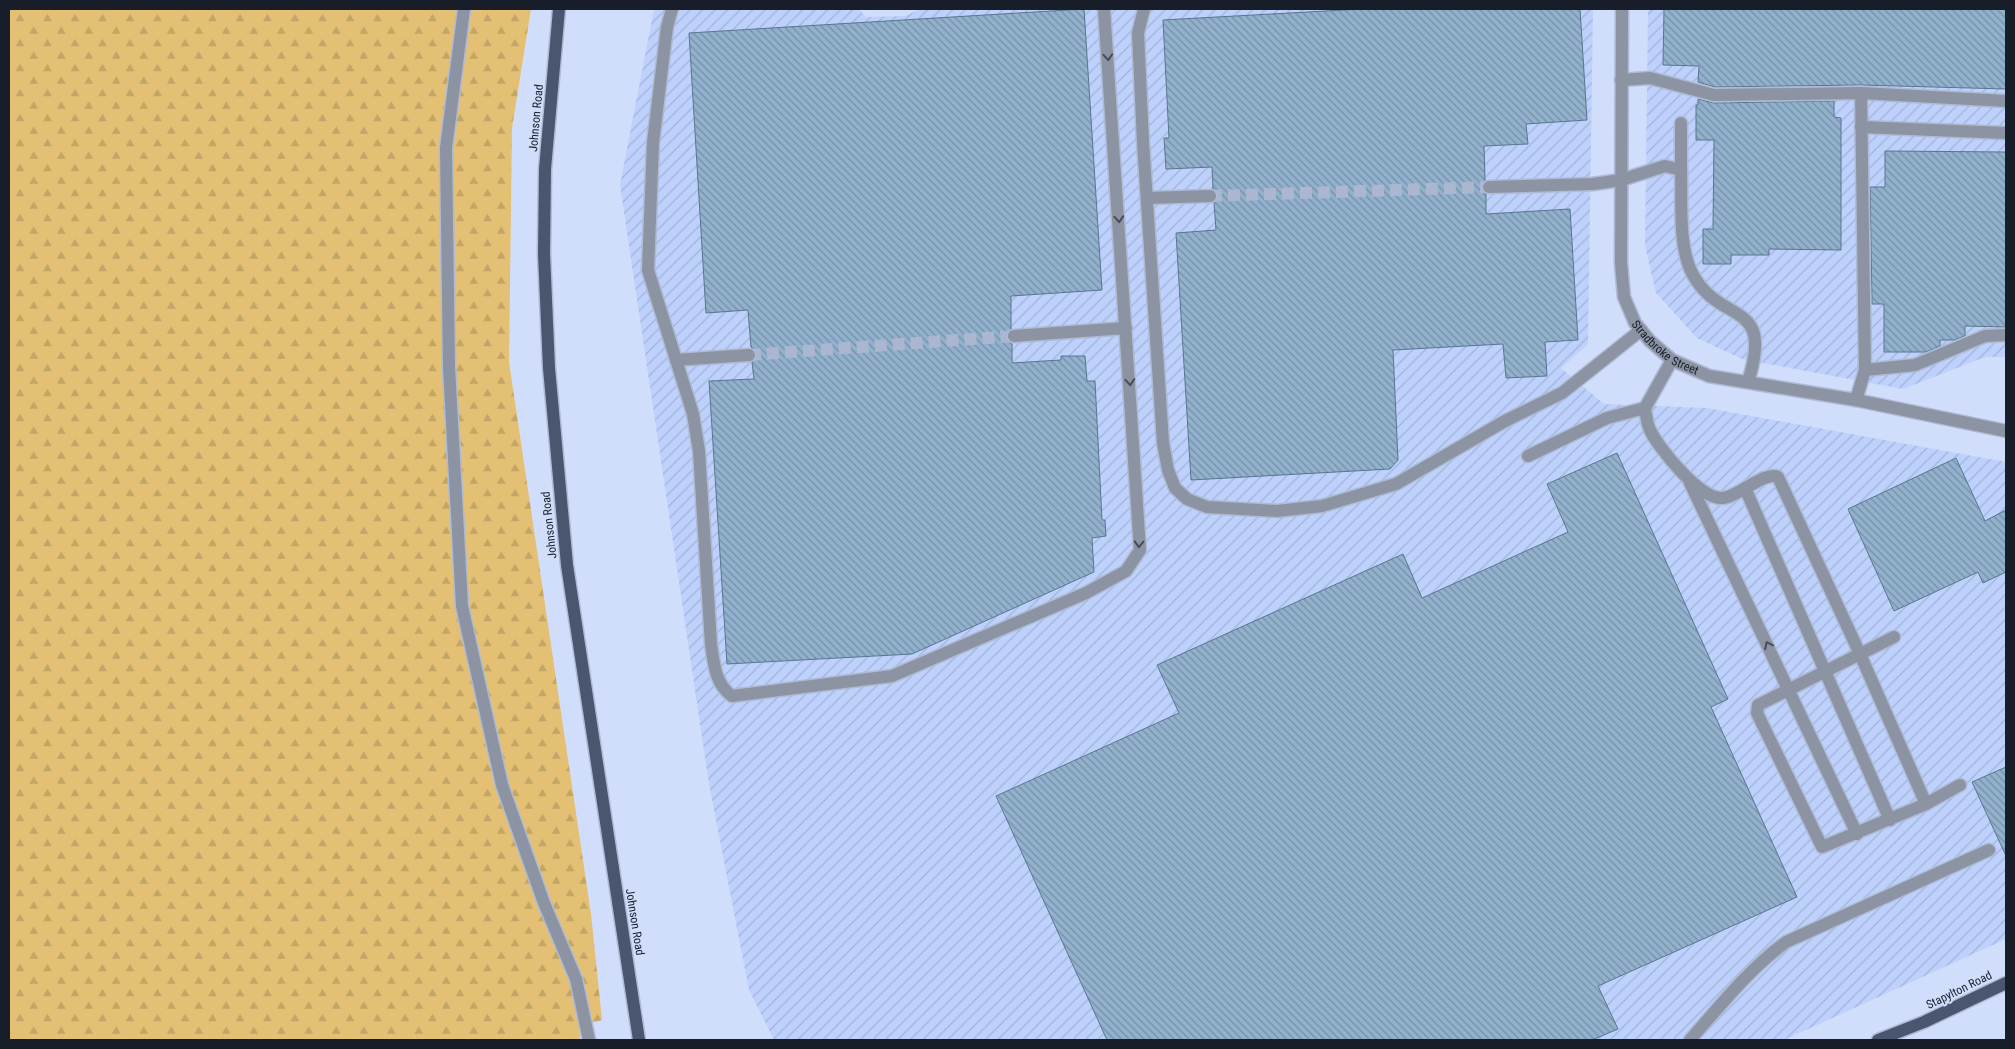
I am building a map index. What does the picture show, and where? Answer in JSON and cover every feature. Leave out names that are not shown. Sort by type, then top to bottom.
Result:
[{"type":"main road","name":"Johnson Road","points":[[559,9],[545,169],[544,254],[549,368],[567,565],[639,1038]]},
{"type":"main road","name":"Stapylton Road","points":[[1878,1040],[1924,1022],[2006,983]]},
{"type":"main road","name":"Stapylton Road","points":[[1902,1040],[1924,1022]]},
{"type":"street","points":[[464,9],[446,148],[449,366],[462,606],[502,785],[544,903],[576,979],[589,1040]]},
{"type":"street","points":[[672,9],[667,27],[654,142],[648,270],[693,414],[699,451],[711,644],[716,674],[723,689],[732,696],[892,676],[1086,593],[1126,571],[1140,550],[1104,9]]},
{"type":"street","points":[[1144,9],[1138,33],[1163,443],[1168,470],[1175,488],[1187,500],[1207,507],[1278,511],[1322,506],[1396,484],[1505,421],[1562,393],[1641,330]]},
{"type":"street","name":"Stradbroke Street","points":[[1622,9],[1620,264],[1624,297],[1635,323],[1641,330],[1672,360],[1709,376],[1856,400],[2006,431]]},
{"type":"street","points":[[1621,80],[1650,78],[1714,95],[1860,93],[2006,101]]},
{"type":"street","points":[[1856,400],[1864,370],[1860,93]]},
{"type":"street","points":[[1681,123],[1685,254],[1692,274],[1712,297],[1747,321],[1756,335],[1756,353],[1748,382]]},
{"type":"street","points":[[1861,127],[2006,133]]},
{"type":"street","points":[[1489,187],[1594,184],[1621,180],[1665,166],[1681,170]]},
{"type":"street","points":[[1147,198],[1210,196]]},
{"type":"street","points":[[1014,336],[1126,328]]},
{"type":"street","points":[[1864,370],[1915,365],[1985,336],[2006,335]]},
{"type":"street","points":[[676,360],[749,355]]},
{"type":"street","points":[[1672,360],[1645,408],[1649,429],[1661,448],[1687,476],[1713,498],[1724,498],[1770,476],[1778,477],[1860,654],[1926,804]]},
{"type":"street","points":[[1528,456],[1607,418],[1645,408]]},
{"type":"street","points":[[1687,476],[1857,834]]},
{"type":"street","points":[[1745,488],[1823,672],[1890,820]]},
{"type":"street","points":[[1894,637],[1758,705],[1756,710],[1819,845],[1828,847],[1926,804],[1960,785]]},
{"type":"street","points":[[1690,1040],[1748,975],[1768,955],[1786,942],[1989,850]]},
{"type":"shaded area","points":[[654,9],[859,9],[866,17],[905,16],[920,9],[1593,9],[1588,344],[1561,368],[1604,404],[1707,408],[2006,462],[2006,939],[1784,1040],[774,1040],[749,990],[709,784],[620,185]]},
{"type":"shaded area","points":[[1648,9],[2006,9],[2006,357],[1985,357],[1903,389],[1742,359],[1697,338],[1656,293],[1645,246]]},
{"type":"green space","points":[[9,9],[531,9],[512,128],[509,362],[591,914],[602,1020],[579,1026],[580,1040],[9,1040]]},
{"type":"building","points":[[1084,9],[1102,290],[1011,296],[1011,329],[1006,336],[1012,344],[1012,363],[1061,360],[1061,356],[1085,356],[1087,381],[1095,381],[1102,520],[1105,520],[1106,536],[1092,538],[1094,572],[912,654],[727,664],[709,381],[754,379],[752,362],[757,355],[751,347],[748,310],[706,313],[689,33]]},
{"type":"building","points":[[1362,9],[1580,9],[1587,120],[1526,124],[1528,144],[1484,146],[1485,180],[1481,187],[1486,194],[1486,214],[1570,209],[1578,340],[1545,342],[1547,376],[1506,378],[1503,344],[1393,350],[1398,460],[1390,469],[1191,480],[1176,233],[1216,230],[1214,203],[1218,195],[1213,189],[1212,167],[1166,169],[1164,138],[1169,138],[1163,20]]},
{"type":"building","points":[[1664,9],[2006,9],[2006,89],[1861,85],[1715,87],[1698,82],[1699,66],[1663,65]]},
{"type":"building","points":[[1698,99],[1714,103],[1834,101],[1834,117],[1841,118],[1841,250],[1769,249],[1769,255],[1731,255],[1731,264],[1703,264],[1703,229],[1713,229],[1714,140],[1696,140],[1696,105],[1698,105]]},
{"type":"building","points":[[1885,151],[2006,152],[2006,327],[1965,326],[1965,336],[1954,340],[1940,340],[1940,346],[1926,352],[1884,352],[1884,304],[1872,304],[1870,187],[1885,187]]},
{"type":"building","points":[[1617,453],[1728,699],[1711,707],[1797,897],[1598,986],[1618,1029],[1592,1040],[1107,1040],[996,796],[1179,713],[1157,665],[1403,554],[1422,598],[1568,532],[1547,484]]},
{"type":"building","points":[[1956,458],[1985,521],[2006,510],[2006,572],[1983,583],[1978,572],[1894,611],[1848,509]]},
{"type":"building","points":[[2006,767],[2006,856],[1972,782]]},
{"type":"tunnel","points":[[1210,196],[1489,187]]},
{"type":"tunnel","points":[[749,355],[1014,336]]}]
